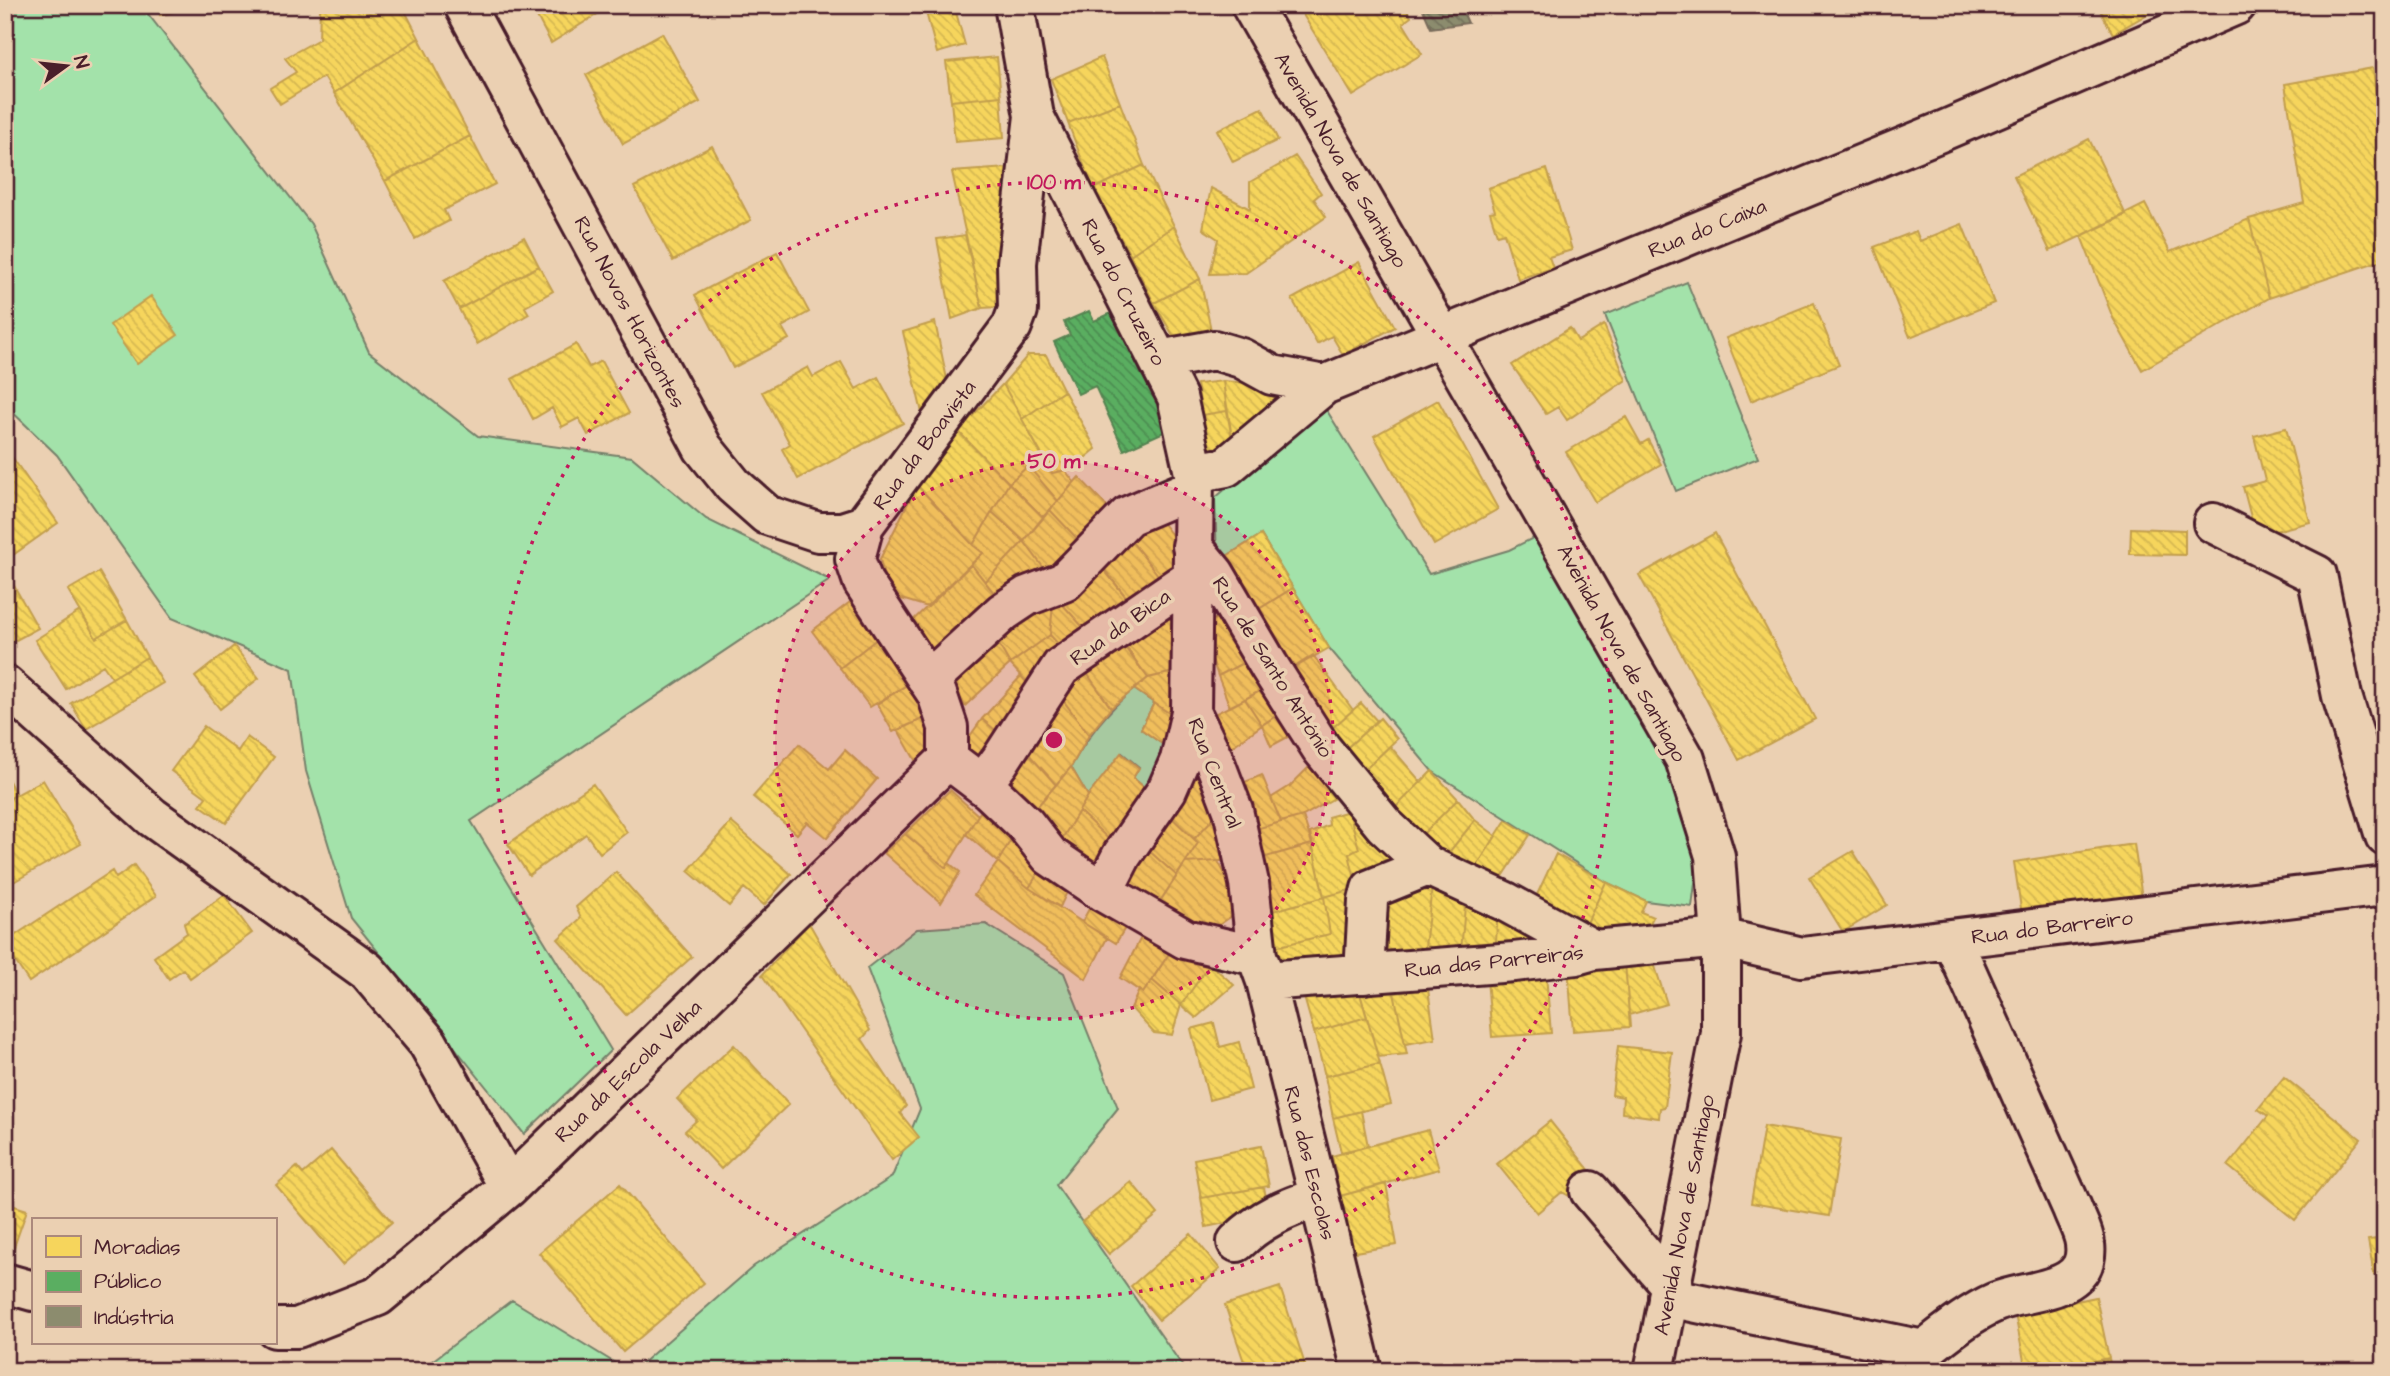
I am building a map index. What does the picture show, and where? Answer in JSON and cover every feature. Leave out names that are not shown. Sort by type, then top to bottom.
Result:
[{"type":"street","name":"Rua Novos Horizontes","points":[[464,5],[703,448],[733,485],[768,514],[818,532],[842,532],[864,525]]},
{"type":"street","name":"Rua do Cruzeiro","points":[[1014,5],[1034,116],[1177,397],[1194,480],[1192,562]]},
{"type":"street","name":"Avenida Nova de Santiago","points":[[1251,5],[1685,759],[1715,856],[1721,938],[1721,1033],[1654,1371]]},
{"type":"street","name":"Rua do Caixa","points":[[928,681],[1003,612],[1027,596],[1064,582],[1128,516],[1194,480],[1226,467],[1324,386],[1937,133],[2236,5]]},
{"type":"street","name":"Rua da Boavista","points":[[963,770],[937,694],[863,582],[855,559],[864,525],[1012,326],[1018,310],[1017,262],[1034,116]]},
{"type":"street","points":[[1158,360],[1214,350],[1241,358],[1272,375],[1324,386]]},
{"type":"street","points":[[2213,523],[2317,575],[2342,695],[2385,836]]},
{"type":"street","name":"Rua Central","points":[[1192,562],[1191,712],[1214,760],[1233,810],[1249,883],[1262,969]]},
{"type":"street","name":"Rua da Bica","points":[[963,770],[991,773],[1061,667],[1192,562]]},
{"type":"street","name":"Rua de Santo António","points":[[1192,562],[1215,574],[1321,748],[1384,825],[1428,866],[1506,902],[1594,950]]},
{"type":"street","points":[[5,685],[152,817],[367,971],[428,1043],[509,1187]]},
{"type":"street","points":[[1104,892],[1122,855],[1167,790],[1180,760],[1191,712]]},
{"type":"street","name":"Rua das Parreiras","points":[[963,770],[1025,824],[1050,856],[1104,892],[1185,939],[1262,969],[1364,974],[1557,958],[1594,950],[1721,938]]},
{"type":"street","name":"Rua da Escola Velha","points":[[276,1328],[297,1328],[378,1296],[509,1187],[963,770]]},
{"type":"street","points":[[1364,974],[1371,889],[1428,866]]},
{"type":"street","name":"Rua do Barreiro","points":[[1721,938],[1802,957],[2385,886]]},
{"type":"street","points":[[1591,1191],[1669,1291],[1935,1360],[1995,1303],[2027,1292],[2067,1284],[2082,1267],[2085,1244],[2072,1208],[1952,939]]},
{"type":"street","name":"Rua das Escolas","points":[[1262,969],[1362,1371]]},
{"type":"street","points":[[1237,1242],[1255,1224],[1286,1208],[1319,1197]]},
{"type":"street","points":[[5,1283],[32,1291]]},
{"type":"green space","points":[[5,5],[141,5],[311,224],[369,352],[478,436],[632,457],[706,519],[830,580],[471,821],[611,1050],[524,1134],[351,918],[306,771],[292,669],[172,618],[57,455],[5,405]]},
{"type":"green space","points":[[1687,282],[1758,458],[1676,491],[1605,315]]},
{"type":"green space","points":[[1324,406],[1429,574],[1509,550],[1535,537],[1664,758],[1697,867],[1692,907],[1646,901],[1606,882],[1432,771],[1329,648],[1261,535],[1217,562],[1215,498]]},
{"type":"green space","points":[[1134,689],[1154,703],[1141,729],[1175,753],[1156,797],[1133,778],[1139,767],[1122,753],[1088,796],[1071,767],[1098,725]]},
{"type":"green space","points":[[986,924],[1064,973],[1118,1108],[1056,1185],[1186,1371],[633,1371],[754,1266],[892,1177],[920,1109],[867,968],[917,929]]},
{"type":"green space","points":[[512,1300],[628,1371],[419,1371]]},
{"type":"building: Moradias","points":[[158,5],[207,5],[160,15]]},
{"type":"building: Moradias","points":[[327,5],[402,5],[419,38],[334,93],[324,77],[280,104],[270,88],[296,72],[285,58],[319,39],[320,10]]},
{"type":"building: Moradias","points":[[531,5],[612,5],[551,43]]},
{"type":"building: Moradias","points":[[924,5],[954,5],[965,45],[937,53]]},
{"type":"building: Moradias","points":[[1297,5],[1404,5],[1411,17],[1403,23],[1422,54],[1353,96]]},
{"type":"building: Moradias","points":[[2097,5],[2163,5],[2113,34]]},
{"type":"building: Moradias","points":[[662,33],[700,102],[623,144],[586,75]]},
{"type":"building: Moradias","points":[[419,38],[470,136],[385,181],[334,93]]},
{"type":"building: Moradias","points":[[997,57],[1001,96],[951,101],[946,62]]},
{"type":"building: Moradias","points":[[1102,57],[1120,103],[1068,123],[1051,79]]},
{"type":"building: Moradias","points":[[2373,68],[2385,169],[2385,259],[2269,298],[2249,219],[2304,203],[2285,84]]},
{"type":"building: Moradias","points":[[1001,96],[1004,138],[955,142],[951,101]]},
{"type":"building: Moradias","points":[[1120,103],[1144,165],[1093,189],[1068,123]]},
{"type":"building: Moradias","points":[[1262,108],[1278,140],[1233,162],[1217,130]]},
{"type":"building: Moradias","points":[[470,136],[495,184],[444,210],[449,221],[415,239],[385,181]]},
{"type":"building: Moradias","points":[[2089,139],[2126,215],[2050,251],[2014,176]]},
{"type":"building: Moradias","points":[[712,146],[751,220],[673,261],[634,187]]},
{"type":"building: Moradias","points":[[1295,156],[1321,193],[1314,199],[1326,217],[1246,273],[1210,274],[1218,239],[1203,229],[1211,188],[1250,209],[1250,182]]},
{"type":"building: Moradias","points":[[1144,165],[1174,226],[1130,255],[1093,189]]},
{"type":"building: Moradias","points":[[1007,168],[1009,235],[999,307],[982,308],[952,172]]},
{"type":"building: Moradias","points":[[1547,169],[1572,250],[1549,257],[1553,268],[1518,279],[1504,233],[1497,235],[1490,212],[1495,211],[1488,188]]},
{"type":"building: Moradias","points":[[2145,204],[2170,252],[2249,219],[2269,298],[2142,370],[2113,318],[2081,236]]},
{"type":"building: Moradias","points":[[1962,224],[1994,303],[1910,337],[1874,247],[1916,231],[1920,241]]},
{"type":"building: Moradias","points":[[1174,226],[1200,279],[1154,303],[1130,255]]},
{"type":"building: Moradias","points":[[965,235],[982,308],[952,319],[937,239]]},
{"type":"building: Moradias","points":[[524,237],[539,266],[459,309],[444,281]]},
{"type":"building: Moradias","points":[[777,252],[809,312],[782,327],[789,339],[733,368],[695,295]]},
{"type":"building: Moradias","points":[[1359,262],[1395,327],[1343,355],[1332,336],[1317,344],[1292,299]]},
{"type":"building: Moradias","points":[[539,266],[553,291],[525,307],[529,314],[477,344],[459,309]]},
{"type":"building: Moradias","points":[[1200,279],[1211,330],[1180,347],[1154,303]]},
{"type":"building: Moradias","points":[[151,296],[178,335],[137,364],[110,325]]},
{"type":"building: Moradias","points":[[1814,303],[1839,365],[1751,401],[1726,338]]},
{"type":"building: Moradias","points":[[935,322],[948,384],[922,413],[903,332]]},
{"type":"building: Moradias","points":[[1604,325],[1626,380],[1567,420],[1558,407],[1546,414],[1512,365],[1570,328],[1578,341]]},
{"type":"building: Moradias","points":[[576,344],[589,367],[601,361],[629,413],[588,435],[579,418],[562,427],[552,408],[533,419],[512,379]]},
{"type":"building: Moradias","points":[[1028,355],[1046,355],[1064,391],[1022,419],[1003,384]]},
{"type":"building: Moradias","points":[[841,362],[856,389],[878,377],[903,423],[798,479],[782,449],[790,444],[762,392],[808,367],[813,377]]},
{"type":"building: Moradias","points":[[1223,381],[1227,411],[1202,415],[1197,384]]},
{"type":"building: Moradias","points":[[1223,381],[1260,384],[1287,400],[1234,450]]},
{"type":"building: Moradias","points":[[1003,384],[1041,454],[1009,483],[958,431]]},
{"type":"building: Moradias","points":[[1064,391],[1096,449],[1071,469],[1052,473],[1022,419]]},
{"type":"building: Moradias","points":[[1438,400],[1498,509],[1434,545],[1374,436]]},
{"type":"building: Moradias","points":[[1227,411],[1234,450],[1210,460],[1202,415]]},
{"type":"building: Moradias","points":[[1626,417],[1641,444],[1648,440],[1661,464],[1595,502],[1566,452]]},
{"type":"building: Moradias","points":[[2286,428],[2310,522],[2256,536],[2243,487],[2265,481],[2254,436]]},
{"type":"building: Moradias","points":[[958,431],[1009,483],[973,545],[917,485]]},
{"type":"building: Moradias","points":[[1041,454],[1052,473],[1065,470],[1074,482],[1058,501],[1028,466]]},
{"type":"building: Moradias","points":[[12,457],[58,523],[6,560],[5,462]]},
{"type":"building: Moradias","points":[[1028,466],[1058,501],[1043,517],[1009,483]]},
{"type":"building: Moradias","points":[[1079,477],[1117,517],[1087,549],[1050,510]]},
{"type":"building: Moradias","points":[[1009,483],[1043,517],[1024,541],[992,512]]},
{"type":"building: Moradias","points":[[917,485],[983,553],[928,607],[888,595],[880,559]]},
{"type":"building: Moradias","points":[[1050,510],[1087,549],[1051,578],[1024,541]]},
{"type":"building: Moradias","points":[[992,512],[1024,541],[985,582],[971,564],[983,553],[973,545]]},
{"type":"building: Moradias","points":[[1157,516],[1189,557],[1165,584],[1129,538]]},
{"type":"building: Moradias","points":[[2131,528],[2185,530],[2185,555],[2130,554]]},
{"type":"building: Moradias","points":[[1715,533],[1815,719],[1739,760],[1639,575]]},
{"type":"building: Moradias","points":[[1261,535],[1293,588],[1249,615],[1217,562]]},
{"type":"building: Moradias","points":[[1129,538],[1165,584],[1135,608],[1095,559]]},
{"type":"building: Moradias","points":[[1024,541],[1051,578],[1003,604],[985,582]]},
{"type":"building: Moradias","points":[[971,564],[1003,604],[935,669],[905,628]]},
{"type":"building: Moradias","points":[[1100,564],[1135,608],[1091,636],[1054,595]]},
{"type":"building: Moradias","points":[[5,570],[38,628],[5,646]]},
{"type":"building: Moradias","points":[[99,572],[127,620],[96,638],[68,590]]},
{"type":"building: Moradias","points":[[1293,588],[1329,648],[1284,674],[1249,615]]},
{"type":"building: Moradias","points":[[1054,595],[1091,636],[1068,655],[1050,635]]},
{"type":"building: Moradias","points":[[1054,595],[1050,635],[1010,664],[991,631]]},
{"type":"building: Moradias","points":[[850,602],[882,635],[840,668],[812,631]]},
{"type":"building: Moradias","points":[[80,611],[96,638],[127,620],[147,657],[112,678],[103,665],[66,689],[35,640]]},
{"type":"building: Moradias","points":[[1228,611],[1256,656],[1218,676],[1201,628]]},
{"type":"building: Moradias","points":[[1174,615],[1178,671],[1148,678],[1126,647],[1135,640],[1132,635]]},
{"type":"building: Moradias","points":[[991,631],[1010,664],[965,706],[946,677]]},
{"type":"building: Moradias","points":[[882,635],[918,678],[870,707],[840,668]]},
{"type":"building: Moradias","points":[[1050,635],[1068,655],[1036,693],[1010,664]]},
{"type":"building: Moradias","points":[[1120,641],[1148,678],[1111,708],[1082,666]]},
{"type":"building: Moradias","points":[[234,646],[259,678],[220,709],[195,677]]},
{"type":"building: Moradias","points":[[1313,655],[1353,710],[1323,736],[1284,674]]},
{"type":"building: Moradias","points":[[1256,656],[1273,684],[1230,707],[1218,676]]},
{"type":"building: Moradias","points":[[147,657],[163,683],[86,729],[71,703]]},
{"type":"building: Moradias","points":[[1082,666],[1111,708],[1089,735],[1057,692]]},
{"type":"building: Moradias","points":[[1178,671],[1182,722],[1134,689],[1148,678]]},
{"type":"building: Moradias","points":[[1021,676],[1036,693],[1006,739],[982,719]]},
{"type":"building: Moradias","points":[[918,678],[936,713],[893,732],[877,704]]},
{"type":"building: Moradias","points":[[1273,684],[1288,708],[1262,725],[1245,699]]},
{"type":"building: Moradias","points":[[1057,692],[1089,735],[1071,767],[1056,785],[1020,744]]},
{"type":"building: Moradias","points":[[1245,699],[1262,725],[1222,754],[1208,717]]},
{"type":"building: Moradias","points":[[1154,703],[1182,722],[1175,753],[1141,729]]},
{"type":"building: Moradias","points":[[1361,703],[1377,721],[1340,754],[1323,736]]},
{"type":"building: Moradias","points":[[1288,708],[1299,731],[1271,746],[1262,725]]},
{"type":"building: Moradias","points":[[936,713],[937,755],[923,774],[898,730]]},
{"type":"building: Moradias","points":[[1380,718],[1397,739],[1355,779],[1340,754]]},
{"type":"building: Moradias","points":[[982,719],[1006,739],[981,765],[965,743]]},
{"type":"building: Moradias","points":[[204,726],[238,751],[247,737],[274,757],[226,823],[200,805],[206,797],[171,771]]},
{"type":"building: Moradias","points":[[799,744],[829,769],[845,750],[877,779],[827,838],[807,822],[797,834],[753,797]]},
{"type":"building: Moradias","points":[[1020,744],[1056,785],[1028,817],[992,788]]},
{"type":"building: Moradias","points":[[1390,746],[1421,782],[1389,814],[1355,779]]},
{"type":"building: Moradias","points":[[1121,753],[1139,768],[1133,778],[1156,797],[1119,849],[1079,811]]},
{"type":"building: Moradias","points":[[1314,762],[1343,793],[1303,816],[1281,822],[1271,798],[1290,786]]},
{"type":"building: Moradias","points":[[1196,765],[1224,807],[1194,839],[1165,811]]},
{"type":"building: Moradias","points":[[1071,767],[1088,796],[1054,852],[1028,817]]},
{"type":"building: Moradias","points":[[1432,771],[1458,799],[1415,842],[1389,814]]},
{"type":"building: Moradias","points":[[5,773],[16,795],[5,801]]},
{"type":"building: Moradias","points":[[1262,775],[1281,822],[1252,830],[1235,786]]},
{"type":"building: Moradias","points":[[43,780],[81,844],[8,885],[5,880],[5,801]]},
{"type":"building: Moradias","points":[[593,784],[627,832],[600,853],[586,834],[529,875],[508,844]]},
{"type":"building: Moradias","points":[[950,790],[978,815],[946,868],[905,834]]},
{"type":"building: Moradias","points":[[991,795],[1020,824],[998,862],[966,834]]},
{"type":"building: Moradias","points":[[1458,799],[1475,820],[1446,856],[1421,836]]},
{"type":"building: Moradias","points":[[1224,807],[1237,860],[1185,863],[1198,843],[1194,839]]},
{"type":"building: Moradias","points":[[1079,811],[1119,849],[1099,884],[1054,852]]},
{"type":"building: Moradias","points":[[1165,811],[1198,843],[1177,876],[1146,848]]},
{"type":"building: Moradias","points":[[1349,811],[1359,849],[1349,854],[1357,888],[1324,897],[1310,833],[1329,825],[1328,817]]},
{"type":"building: Moradias","points":[[1349,811],[1407,870],[1357,888],[1349,854],[1359,849]]},
{"type":"building: Moradias","points":[[1303,816],[1312,844],[1259,859],[1252,830]]},
{"type":"building: Moradias","points":[[1475,820],[1496,836],[1473,872],[1446,856]]},
{"type":"building: Moradias","points":[[1506,820],[1530,835],[1496,887],[1473,872]]},
{"type":"building: Moradias","points":[[731,822],[791,874],[764,905],[744,888],[729,906],[688,871]]},
{"type":"building: Moradias","points":[[1020,824],[1045,862],[1029,888],[998,862]]},
{"type":"building: Moradias","points":[[905,834],[946,868],[949,863],[960,872],[941,903],[884,853]]},
{"type":"building: Moradias","points":[[1312,844],[1324,897],[1269,912],[1259,859]]},
{"type":"building: Moradias","points":[[2134,844],[2142,898],[2022,915],[2014,862]]},
{"type":"building: Moradias","points":[[1146,848],[1177,876],[1155,909],[1115,886]]},
{"type":"building: Moradias","points":[[1853,851],[1887,905],[1843,932],[1809,877]]},
{"type":"building: Moradias","points":[[1556,854],[1606,882],[1586,925],[1535,899]]},
{"type":"building: Moradias","points":[[1218,861],[1243,908],[1202,937],[1155,909],[1185,863]]},
{"type":"building: Moradias","points":[[998,862],[1029,888],[1107,938],[1086,979],[974,895]]},
{"type":"building: Moradias","points":[[1045,862],[1073,879],[1060,907],[1029,888]]},
{"type":"building: Moradias","points":[[134,865],[156,896],[29,982],[5,942],[112,871],[116,878]]},
{"type":"building: Moradias","points":[[616,872],[692,957],[626,1015],[558,939],[581,918],[576,907]]},
{"type":"building: Moradias","points":[[1606,882],[1646,901],[1641,912],[1653,917],[1644,936],[1621,941],[1586,925]]},
{"type":"building: Moradias","points":[[1409,884],[1432,887],[1423,964],[1373,967],[1378,890]]},
{"type":"building: Moradias","points":[[1432,887],[1466,895],[1460,962],[1423,964]]},
{"type":"building: Moradias","points":[[1357,888],[1356,964],[1281,969],[1275,947],[1330,934],[1324,897]]},
{"type":"building: Moradias","points":[[1097,894],[1132,916],[1116,943],[1082,922]]},
{"type":"building: Moradias","points":[[224,895],[252,933],[190,978],[183,969],[169,979],[154,957],[187,933],[184,924]]},
{"type":"building: Moradias","points":[[1466,895],[1498,906],[1495,960],[1460,962]]},
{"type":"building: Moradias","points":[[1324,897],[1330,934],[1275,947],[1269,912]]},
{"type":"building: Moradias","points":[[1498,906],[1533,922],[1533,957],[1495,960]]},
{"type":"building: Moradias","points":[[809,923],[870,1030],[862,1039],[906,1106],[900,1113],[919,1137],[892,1160],[762,975]]},
{"type":"building: Moradias","points":[[1146,928],[1174,946],[1143,993],[1120,978]]},
{"type":"building: Moradias","points":[[1174,946],[1210,964],[1181,1005],[1152,980]]},
{"type":"building: Moradias","points":[[1652,957],[1667,1004],[1629,1015],[1625,962]]},
{"type":"building: Moradias","points":[[1625,962],[1630,1027],[1573,1031],[1568,967]]},
{"type":"building: Moradias","points":[[1545,963],[1551,1033],[1492,1037],[1486,967]]},
{"type":"building: Moradias","points":[[1210,964],[1234,985],[1196,1018],[1181,1005]]},
{"type":"building: Moradias","points":[[1391,979],[1407,1054],[1378,1057],[1357,983]]},
{"type":"building: Moradias","points":[[1152,980],[1181,1005],[1172,1035],[1154,1033],[1131,1008],[1139,990],[1143,993]]},
{"type":"building: Moradias","points":[[1357,983],[1367,1017],[1314,1032],[1304,997]]},
{"type":"building: Moradias","points":[[1428,989],[1435,1039],[1405,1044],[1394,993]]},
{"type":"building: Moradias","points":[[1367,1017],[1380,1064],[1325,1076],[1314,1032]]},
{"type":"building: Moradias","points":[[1214,1023],[1220,1047],[1239,1042],[1251,1089],[1209,1100],[1191,1029]]},
{"type":"building: Moradias","points":[[734,1045],[789,1104],[721,1169],[685,1131],[697,1120],[677,1099]]},
{"type":"building: Moradias","points":[[1618,1046],[1672,1052],[1665,1107],[1660,1108],[1659,1118],[1622,1113],[1623,1097],[1612,1095]]},
{"type":"building: Moradias","points":[[1380,1064],[1391,1104],[1333,1118],[1325,1076]]},
{"type":"building: Moradias","points":[[2284,1077],[2361,1139],[2295,1220],[2228,1166],[2268,1116],[2258,1109]]},
{"type":"building: Moradias","points":[[1361,1111],[1368,1146],[1341,1152],[1333,1118]]},
{"type":"building: Moradias","points":[[1550,1121],[1595,1177],[1571,1197],[1562,1192],[1537,1213],[1497,1164]]},
{"type":"building: Moradias","points":[[1764,1126],[1841,1139],[1829,1216],[1751,1203]]},
{"type":"building: Moradias","points":[[1428,1130],[1439,1169],[1340,1196],[1332,1156]]},
{"type":"building: Moradias","points":[[1261,1146],[1269,1186],[1201,1198],[1194,1159]]},
{"type":"building: Moradias","points":[[331,1150],[392,1222],[343,1264],[276,1185],[297,1167],[303,1174]]},
{"type":"building: Moradias","points":[[1131,1182],[1158,1214],[1109,1254],[1082,1222]]},
{"type":"building: Moradias","points":[[620,1184],[704,1283],[623,1352],[539,1253]]},
{"type":"building: Moradias","points":[[1386,1184],[1397,1245],[1349,1253],[1340,1196]]},
{"type":"building: Moradias","points":[[1264,1187],[1269,1214],[1206,1227],[1201,1198]]},
{"type":"building: Moradias","points":[[5,1203],[27,1210],[9,1261],[5,1260]]},
{"type":"building: Moradias","points":[[1191,1234],[1220,1269],[1159,1320],[1131,1286]]},
{"type":"building: Moradias","points":[[2385,1238],[2385,1273],[2374,1275],[2368,1240]]},
{"type":"building: Moradias","points":[[1280,1287],[1307,1371],[1247,1371],[1225,1305]]},
{"type":"building: Moradias","points":[[2096,1297],[2109,1358],[2049,1371],[2026,1371],[2015,1314]]},
{"type":"building: Moradias","points":[[2109,1358],[2111,1371],[2049,1371]]},
{"type":"building: Público","points":[[1118,310],[1173,428],[1124,450],[1095,386],[1078,394],[1054,342],[1070,335],[1064,322],[1089,311],[1094,321]]},
{"type":"building: Indústria","points":[[1421,5],[1460,5],[1468,23],[1431,28]]}]
